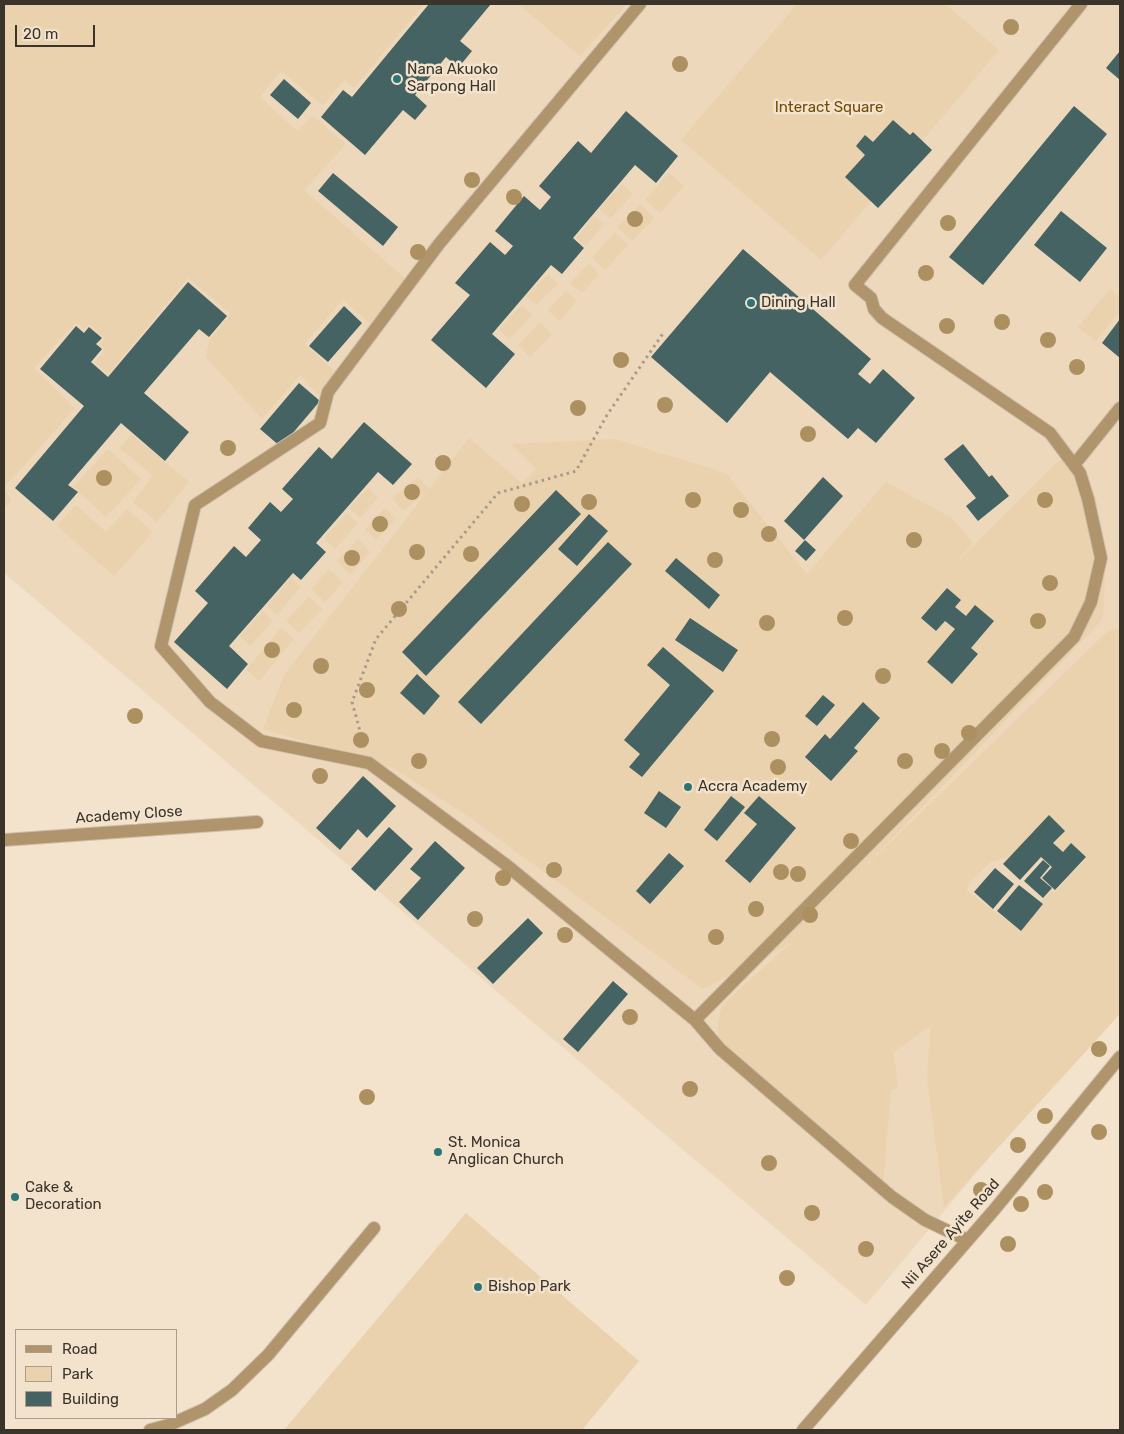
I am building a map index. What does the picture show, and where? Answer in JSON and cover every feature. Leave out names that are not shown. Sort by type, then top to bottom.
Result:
[{"type":"street","points":[[640,4],[439,244],[328,392],[320,423],[195,504],[161,646],[210,702],[261,740],[369,763],[505,864],[695,1020],[720,1049],[892,1197],[925,1220],[967,1240]]},
{"type":"street","points":[[695,1020],[1074,637],[1091,602],[1101,558],[1088,499],[1080,473],[1074,464],[1050,433],[882,318],[874,309],[871,298],[855,285],[1081,4]]},
{"type":"street","points":[[1074,464],[1120,408]]},
{"type":"street","name":"Academy Close","points":[[4,840],[257,822]]},
{"type":"street","name":"Nii Asere Ayite Road","points":[[803,1430],[967,1240],[1120,1057]]},
{"type":"street","points":[[150,1430],[169,1425],[205,1409],[232,1390],[268,1355],[374,1228]]},
{"type":"path","points":[[369,763],[352,702],[376,639],[498,493],[576,471],[607,415],[664,332]]},
{"type":"shaded area","name":"Accra Academy","points":[[4,4],[1120,4],[1120,1000],[866,1305],[4,573]]},
{"type":"green space","points":[[4,4],[424,4],[354,88],[344,80],[323,105],[281,71],[260,97],[297,131],[313,116],[346,144],[304,190],[408,281],[372,325],[343,300],[304,344],[337,373],[319,395],[300,375],[262,419],[206,357],[209,340],[231,314],[188,278],[108,374],[95,362],[105,350],[100,344],[105,338],[89,324],[84,329],[76,322],[34,368],[75,408],[4,488]]},
{"type":"green space","points":[[518,4],[627,4],[580,56]]},
{"type":"green space","name":"Interact Square","points":[[797,4],[945,4],[999,50],[821,260],[681,140]]},
{"type":"green space","points":[[669,173],[684,186],[660,213],[645,200]]},
{"type":"green space","points":[[622,184],[633,194],[610,219],[599,209]]},
{"type":"green space","points":[[641,204],[654,218],[632,241],[617,227]]},
{"type":"green space","points":[[594,216],[604,224],[586,246],[576,238]]},
{"type":"green space","points":[[615,232],[628,245],[605,270],[592,258]]},
{"type":"green space","points":[[589,263],[599,274],[582,293],[570,284]]},
{"type":"green space","points":[[548,274],[558,284],[536,305],[526,296]]},
{"type":"green space","points":[[1110,289],[1120,298],[1120,312],[1095,341],[1078,327]]},
{"type":"green space","points":[[566,291],[577,301],[559,321],[548,310]]},
{"type":"green space","points":[[522,305],[532,315],[509,339],[499,329]]},
{"type":"green space","points":[[540,322],[552,334],[530,357],[518,345]]},
{"type":"green space","points":[[131,434],[189,482],[157,522],[133,502],[153,476],[120,448]]},
{"type":"green space","points":[[469,438],[522,483],[536,469],[511,444],[615,439],[726,473],[807,574],[886,482],[952,518],[973,543],[949,570],[1057,462],[1074,453],[1096,498],[1106,553],[1103,619],[858,874],[1109,630],[1120,628],[1120,844],[1114,849],[1120,845],[1120,1014],[944,1207],[927,1080],[930,1026],[894,1052],[898,1088],[891,1090],[883,1190],[718,1040],[718,1024],[722,1005],[791,943],[703,989],[472,819],[395,769],[263,729],[284,675],[428,491],[403,511],[392,498],[418,477],[429,489]],"holes":[[[1056,829],[1065,831],[1054,843],[1063,852],[1071,843],[1087,858],[1055,892],[1052,889],[1041,902],[1044,904],[1021,931],[967,891],[969,883],[991,862],[1016,855]]]},
{"type":"green space","points":[[108,449],[141,479],[106,517],[73,487]]},
{"type":"green space","points":[[4,488],[12,501],[4,509]]},
{"type":"green space","points":[[368,488],[378,498],[360,518],[349,508]]},
{"type":"green space","points":[[76,505],[106,532],[127,509],[153,532],[114,576],[57,526]]},
{"type":"green space","points":[[385,508],[396,519],[376,540],[365,530]]},
{"type":"green space","points":[[347,513],[358,523],[335,549],[324,538]]},
{"type":"green space","points":[[358,539],[370,552],[350,575],[337,561]]},
{"type":"green space","points":[[329,569],[343,582],[325,602],[311,589]]},
{"type":"green space","points":[[291,578],[301,586],[277,615],[267,606]]},
{"type":"green space","points":[[309,597],[322,609],[299,633],[286,621]]},
{"type":"green space","points":[[263,611],[273,621],[250,646],[240,636]]},
{"type":"green space","points":[[281,628],[294,639],[259,681],[246,670]]},
{"type":"green space","name":"Bishop Park","points":[[466,1213],[639,1361],[582,1430],[284,1430]]},
{"type":"building","name":"Nana Akuoko Sarpong Hall","points":[[429,4],[491,4],[460,41],[472,51],[458,68],[446,57],[415,95],[427,106],[415,120],[403,110],[365,155],[321,117],[343,90],[352,97]]},
{"type":"building","points":[[1120,51],[1120,80],[1106,68]]},
{"type":"building","points":[[284,79],[311,103],[298,119],[270,95]]},
{"type":"building","points":[[1074,106],[1107,134],[983,285],[949,257]]},
{"type":"building","points":[[626,111],[678,156],[656,183],[635,165],[573,238],[584,248],[562,274],[551,265],[492,334],[515,354],[486,388],[431,340],[470,295],[455,283],[490,242],[505,255],[513,246],[495,231],[524,196],[540,210],[551,197],[539,186],[578,141],[591,153]]},
{"type":"building","points":[[893,120],[910,135],[913,132],[932,150],[878,208],[845,177],[865,155],[856,146],[865,135],[873,142]]},
{"type":"building","points":[[333,173],[398,227],[383,246],[318,191]]},
{"type":"building","points":[[1061,211],[1107,248],[1080,282],[1034,245]]},
{"type":"building","name":"Dining Hall","points":[[743,249],[871,359],[858,374],[870,384],[883,369],[915,398],[876,443],[858,428],[848,439],[770,372],[727,423],[651,357]]},
{"type":"building","points":[[188,282],[227,316],[209,337],[199,329],[144,393],[189,432],[165,461],[121,423],[68,485],[78,492],[53,521],[15,488],[84,406],[40,369],[76,326],[84,333],[89,327],[102,338],[96,344],[102,349],[91,362],[108,377]]},
{"type":"building","points":[[344,306],[362,323],[328,362],[309,346]]},
{"type":"building","points":[[1120,319],[1120,358],[1102,343]]},
{"type":"building","points":[[299,383],[320,401],[281,447],[260,429]]},
{"type":"building","points":[[364,422],[412,464],[393,485],[378,472],[316,543],[326,552],[301,580],[293,573],[229,646],[248,664],[227,689],[174,642],[208,603],[195,591],[234,546],[246,557],[261,540],[248,528],[270,502],[281,512],[293,499],[282,489],[319,447],[332,459]]},
{"type":"building","points":[[963,444],[989,477],[992,475],[1009,496],[978,521],[966,506],[976,498],[944,459]]},
{"type":"building","points":[[823,477],[843,496],[804,540],[784,521]]},
{"type":"building","points":[[556,490],[581,514],[426,676],[402,652]]},
{"type":"building","points":[[589,514],[608,531],[577,566],[558,549]]},
{"type":"building","points":[[805,540],[816,550],[806,561],[795,551]]},
{"type":"building","points":[[608,542],[632,564],[481,724],[458,702]]},
{"type":"building","points":[[676,558],[720,595],[709,609],[665,571]]},
{"type":"building","points":[[947,588],[961,600],[955,607],[966,616],[975,605],[994,621],[971,648],[978,654],[952,684],[927,662],[955,629],[945,621],[936,631],[921,618]]},
{"type":"building","points":[[690,618],[738,650],[723,672],[675,640]]},
{"type":"building","points":[[663,647],[714,691],[642,777],[629,767],[640,754],[624,740],[670,685],[647,665]]},
{"type":"building","points":[[417,674],[440,696],[424,715],[400,693]]},
{"type":"building","points":[[823,695],[835,705],[817,726],[805,716]]},
{"type":"building","points":[[863,702],[880,718],[854,748],[858,751],[831,781],[805,757],[825,734],[830,739]]},
{"type":"building","points":[[363,776],[396,806],[367,838],[358,829],[340,850],[316,828]]},
{"type":"building","points":[[659,791],[681,807],[666,828],[644,813]]},
{"type":"building","points":[[731,796],[745,807],[717,841],[704,830]]},
{"type":"building","points":[[759,796],[796,828],[750,883],[725,861],[757,824],[744,813]]},
{"type":"building","points":[[1049,815],[1065,831],[1053,843],[1063,852],[1071,843],[1086,857],[1055,890],[1042,878],[1052,867],[1041,857],[1020,880],[1003,864]]},
{"type":"building","points":[[389,827],[413,849],[375,891],[351,869]]},
{"type":"building","points":[[435,841],[465,868],[418,920],[399,902],[421,878],[410,869]]},
{"type":"building","points":[[669,853],[684,866],[650,904],[636,891]]},
{"type":"building","points":[[1043,860],[1050,866],[1040,878],[1052,888],[1043,898],[1024,881]]},
{"type":"building","points":[[995,868],[1014,884],[993,909],[974,892]]},
{"type":"building","points":[[1019,885],[1043,904],[1021,931],[997,911]]},
{"type":"building","points":[[528,918],[543,933],[493,984],[477,968]]},
{"type":"building","points":[[613,981],[628,994],[578,1052],[563,1039]]},
{"type":"place","name":"Nana Akuoko Sarpong Hall","points":[[397,79]]},
{"type":"place","name":"Dining Hall","points":[[751,303]]},
{"type":"place","name":"Accra Academy","points":[[688,787]]},
{"type":"place","name":"St. Monica Anglican Church","points":[[438,1152]]},
{"type":"place","name":"Cake & Decoration","points":[[15,1197]]},
{"type":"place","name":"Bishop Park","points":[[478,1287]]}]
